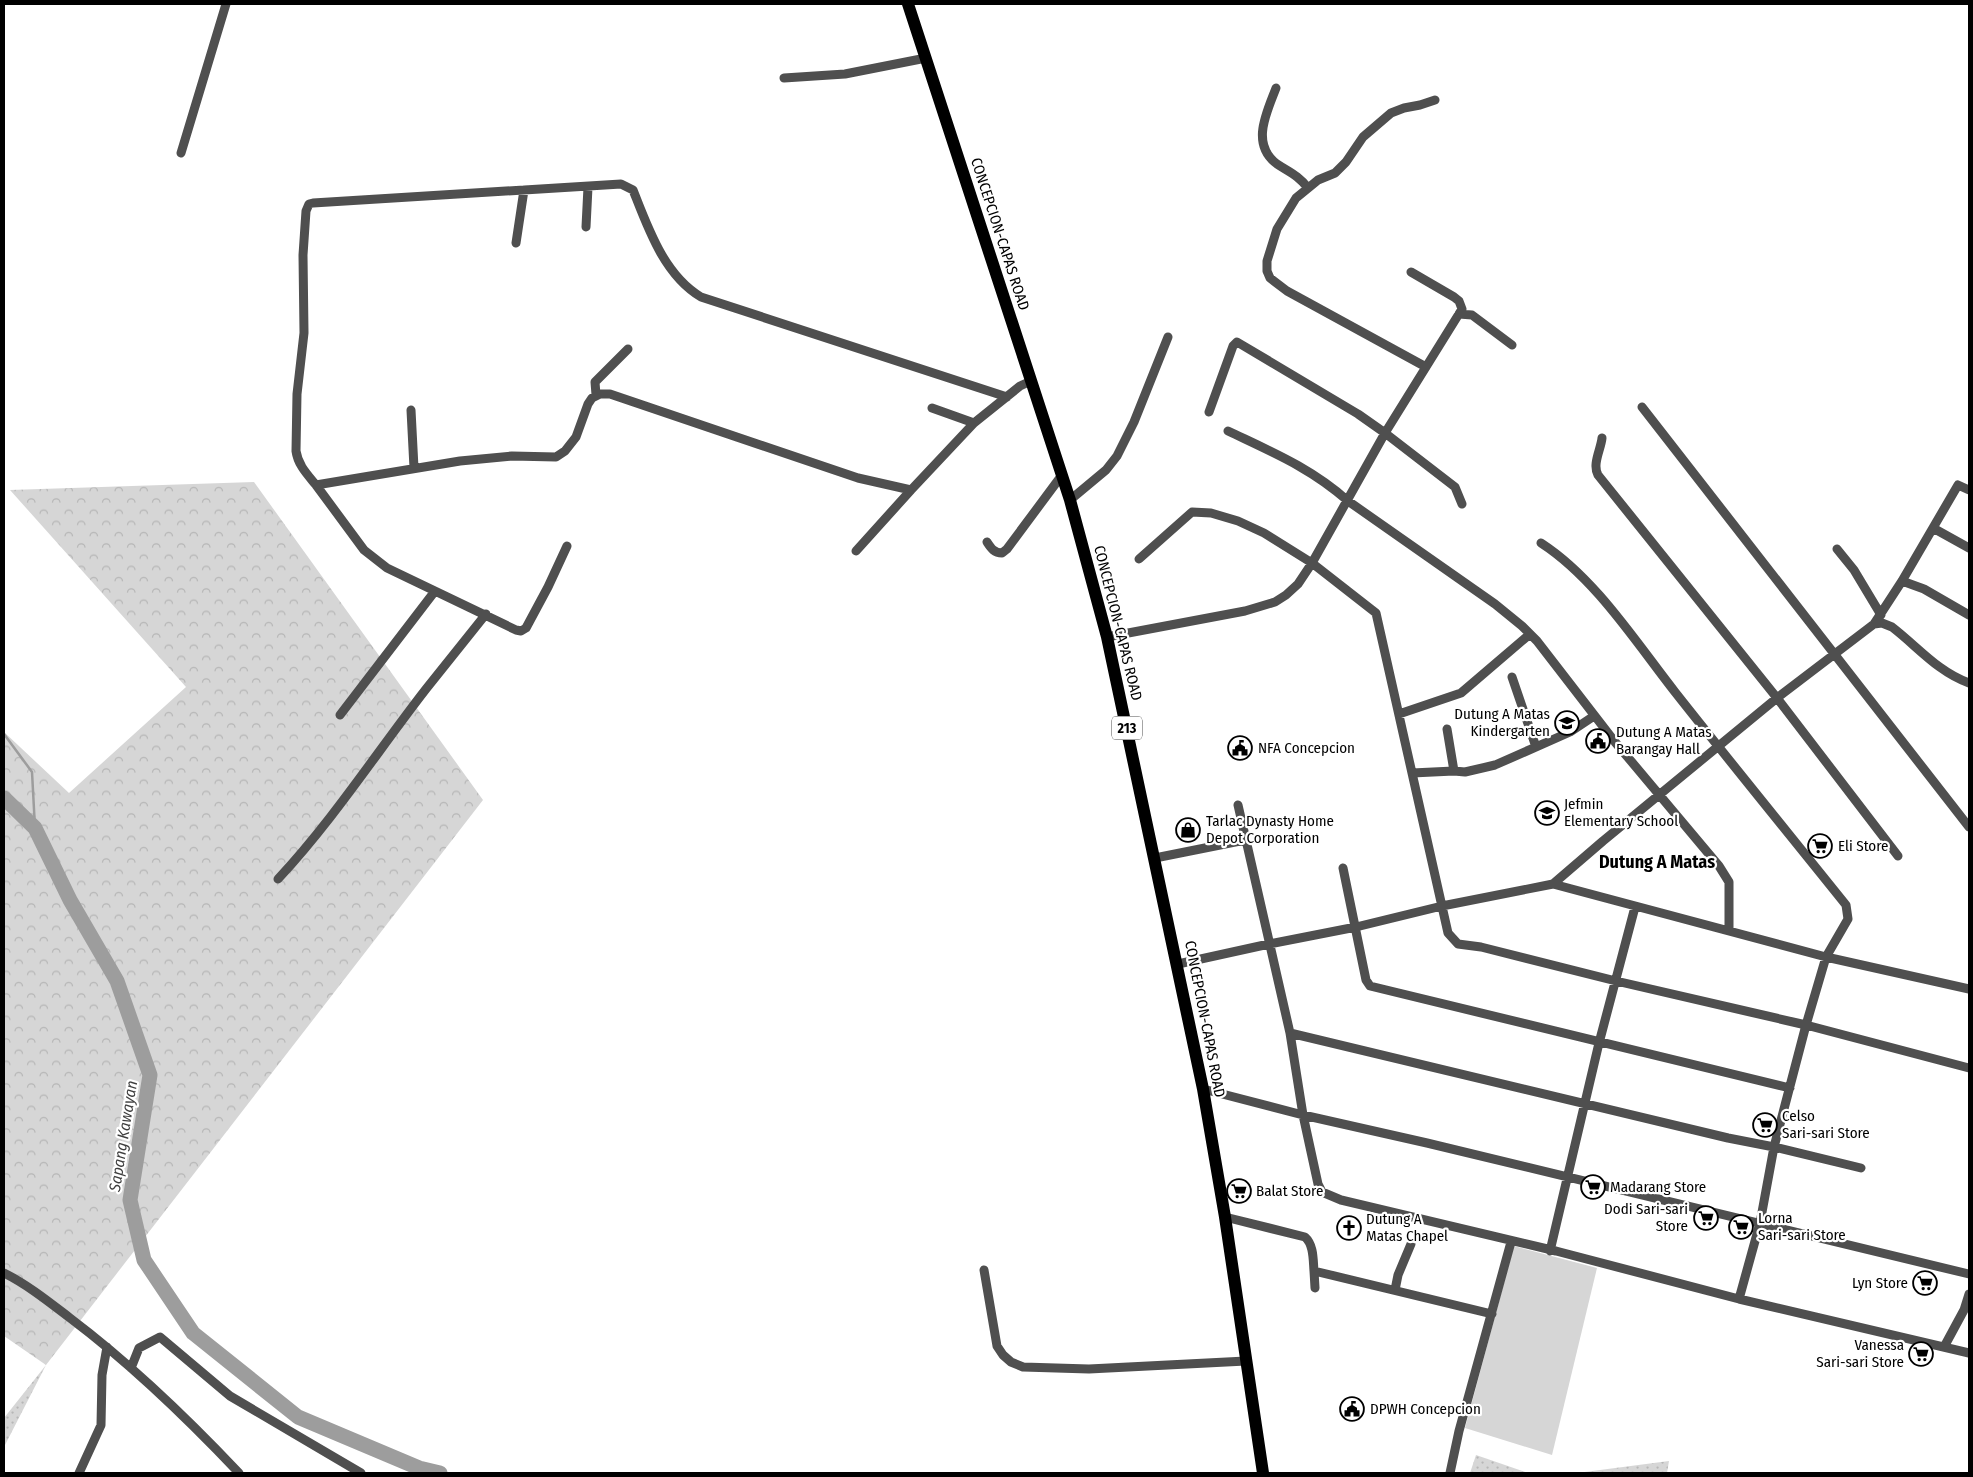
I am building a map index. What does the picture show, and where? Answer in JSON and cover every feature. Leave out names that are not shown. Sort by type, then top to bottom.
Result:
[{"type":"main road","name":"CONCEPCION-CAPAS ROAD","points":[[908,4],[1070,500],[1107,637],[1156,858],[1204,1089],[1263,1473]]},
{"type":"street","points":[[181,153],[226,4]]},
{"type":"street","points":[[784,78],[845,74],[926,58]]},
{"type":"street","points":[[1276,88],[1265,118],[1262,133],[1263,145],[1268,156],[1274,162],[1300,178],[1308,188]]},
{"type":"street","points":[[1426,367],[1287,291],[1270,278],[1267,271],[1267,261],[1277,229],[1296,198],[1318,180],[1335,173],[1346,162],[1363,137],[1391,113],[1435,100]]},
{"type":"street","points":[[567,546],[526,628],[521,631],[516,630],[387,568],[364,550],[316,485],[301,468],[296,451],[297,394],[304,333],[303,255],[306,211],[309,204],[621,184],[633,190],[650,232],[677,280],[687,290],[701,298],[1007,397]]},
{"type":"street","points":[[586,227],[588,187]]},
{"type":"street","points":[[516,243],[524,190]]},
{"type":"street","points":[[1107,637],[1211,619],[1275,602],[1298,584],[1348,501],[1385,433],[1462,309],[1459,301],[1411,272]]},
{"type":"street","points":[[1459,314],[1472,315],[1512,345]]},
{"type":"street","points":[[1070,500],[1112,464],[1117,456],[1134,422],[1168,337]]},
{"type":"street","points":[[1209,412],[1233,346],[1237,342],[1358,414],[1385,433],[1455,487],[1462,504]]},
{"type":"street","points":[[596,395],[595,382],[628,349]]},
{"type":"street","points":[[856,551],[974,423],[1020,386],[1031,381]]},
{"type":"street","points":[[316,485],[414,468],[512,456],[556,457],[576,437],[588,404],[596,395],[610,394],[858,478],[912,490]]},
{"type":"street","points":[[1642,407],[1969,827]]},
{"type":"street","points":[[932,408],[974,423]]},
{"type":"street","points":[[411,410],[414,468]]},
{"type":"street","points":[[1228,430],[1311,472],[1348,501],[1495,604],[1530,634],[1594,716],[1719,866],[1728,882],[1729,930]]},
{"type":"street","points":[[1602,438],[1596,464],[1598,475],[1777,698],[1898,856]]},
{"type":"street","points":[[987,542],[998,553],[1002,553],[1007,549],[1062,475]]},
{"type":"street","points":[[1553,884],[1777,698],[1874,624],[1902,581],[1958,485],[1969,490]]},
{"type":"street","points":[[1139,559],[1188,515],[1192,512],[1200,511],[1238,521],[1264,533],[1312,563],[1376,613],[1448,933],[1458,944],[1481,947],[1616,982],[1806,1024],[1969,1068]]},
{"type":"street","points":[[1933,528],[1969,548]]},
{"type":"street","points":[[1541,542],[1560,555],[1589,583],[1846,905],[1848,919],[1826,956],[1806,1024],[1774,1147],[1760,1223],[1738,1298]]},
{"type":"street","points":[[1837,549],[1854,570],[1881,615]]},
{"type":"street","points":[[1902,581],[1924,589],[1969,615]]},
{"type":"street","points":[[340,715],[436,591]]},
{"type":"street","points":[[278,879],[303,851],[486,614]]},
{"type":"street","points":[[1874,624],[1882,623],[1892,627],[1942,670],[1955,678],[1969,683]]},
{"type":"street","points":[[1399,714],[1464,691],[1530,634]]},
{"type":"street","points":[[1512,677],[1536,747]]},
{"type":"street","points":[[1412,773],[1465,772],[1495,765],[1570,732],[1594,716]]},
{"type":"street","points":[[1447,730],[1454,771]]},
{"type":"street","points":[[1238,805],[1290,1033],[1303,1115],[1318,1184],[1322,1192],[1341,1200],[1969,1353]]},
{"type":"street","points":[[1156,858],[1246,840]]},
{"type":"street","points":[[1343,868],[1366,980],[1370,986],[1790,1088]]},
{"type":"street","points":[[1178,964],[1356,927],[1442,906],[1553,884],[1826,956],[1969,989]]},
{"type":"street","points":[[1550,1251],[1600,1042],[1635,907]]},
{"type":"street","points":[[1290,1033],[1861,1168]]},
{"type":"street","points":[[1204,1089],[1303,1115],[1969,1274]]},
{"type":"street","points":[[1225,1217],[1305,1237],[1312,1248],[1315,1288]]},
{"type":"street","points":[[1450,1473],[1459,1431],[1511,1242]]},
{"type":"street","points":[[1395,1290],[1398,1275],[1411,1244]]},
{"type":"street","points":[[984,1270],[997,1346],[1010,1362],[1023,1368],[1098,1369],[1246,1361]]},
{"type":"street","points":[[1314,1271],[1492,1314]]},
{"type":"street","points":[[4,1273],[33,1290],[107,1347],[239,1473]]},
{"type":"street","points":[[1944,1347],[1964,1310],[1969,1294]]},
{"type":"street","points":[[131,1368],[139,1348],[160,1336],[230,1396],[361,1473]]},
{"type":"street","points":[[79,1473],[101,1425],[102,1375],[107,1347]]},
{"type":"green space","points":[[254,482],[483,800],[46,1365],[4,1336],[4,732],[69,793],[186,687],[10,490]]},
{"type":"green space","points":[[1514,1246],[1597,1268],[1552,1455],[1465,1428]]},
{"type":"green space","points":[[46,1365],[4,1447],[4,1418]]},
{"type":"green space","points":[[1476,1455],[1528,1473],[1470,1473]]},
{"type":"green space","points":[[1669,1461],[1667,1473],[1577,1473]]},
{"type":"waterway","points":[[4,734],[32,772],[35,828]]},
{"type":"waterway","name":"Sapang Kawayan","points":[[4,798],[35,828],[70,900],[117,981],[150,1075],[130,1200],[144,1260],[193,1333],[298,1417],[419,1468],[440,1473]]},
{"type":"place","name":"Dutung A Matas Kindergarten","points":[[1567,723]]},
{"type":"place","name":"Dutung A Matas Barangay Hall","points":[[1598,741]]},
{"type":"place","name":"NFA Concepcion","points":[[1240,748]]},
{"type":"place","name":"Jefmin Elementary School","points":[[1547,813]]},
{"type":"place","name":"Tarlac Dynasty Home Depot Corporation","points":[[1188,830]]},
{"type":"place","name":"Eli Store","points":[[1820,846]]},
{"type":"place","name":"Celso Sari-sari Store","points":[[1765,1125]]},
{"type":"place","name":"Madarang Store","points":[[1593,1187]]},
{"type":"place","name":"Balat Store","points":[[1239,1191]]},
{"type":"place","name":"Dodi Sari-sari Store","points":[[1706,1218]]},
{"type":"place","name":"Lorna Sari-sari Store","points":[[1741,1227]]},
{"type":"place","name":"Dutung A Matas Chapel","points":[[1349,1228]]},
{"type":"place","name":"Lyn Store","points":[[1925,1283]]},
{"type":"place","name":"Vanessa Sari-sari Store","points":[[1921,1354]]},
{"type":"place","name":"DPWH Concepcion","points":[[1352,1409]]},
{"type":"district","name":"Dutung A Matas","points":[[1657,862]]}]
